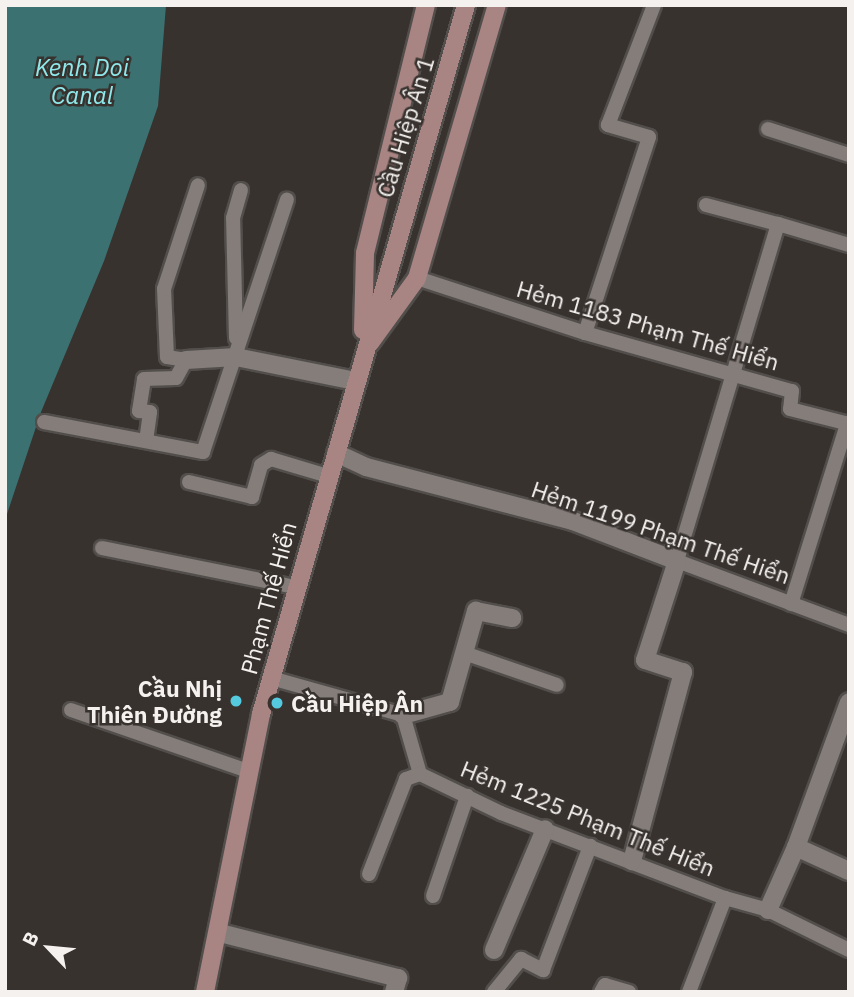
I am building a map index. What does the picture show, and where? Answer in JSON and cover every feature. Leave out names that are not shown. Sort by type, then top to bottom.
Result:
[{"type":"main road","points":[[362,354],[365,253],[426,5]]},
{"type":"main road","name":"Cầu Hiệp Ân 1","points":[[390,263],[466,5]]},
{"type":"main road","points":[[362,354],[416,278],[497,5]]},
{"type":"main road","name":"Phạm Thế Hiển","points":[[205,992],[220,933],[271,678],[390,263]]},
{"type":"street","points":[[186,360],[236,357],[355,381]]},
{"type":"street","name":"Hẻm 1199 Phạm Thế Hiển","points":[[336,453],[366,467],[573,521],[677,561]]},
{"type":"street","points":[[632,861],[683,672],[645,660],[677,561]]},
{"type":"street","points":[[403,715],[450,702],[476,611],[512,618]]},
{"type":"street","points":[[768,909],[841,755],[849,702]]},
{"type":"street","points":[[494,950],[545,829]]},
{"type":"street","points":[[796,847],[849,872]]},
{"type":"street","points":[[220,933],[398,978],[394,992]]},
{"type":"lane","points":[[585,333],[649,137],[608,125],[654,5]]},
{"type":"lane","points":[[768,129],[849,155]]},
{"type":"lane","points":[[146,441],[150,412],[139,411],[144,379],[176,378],[186,360],[167,356],[164,289],[198,185]]},
{"type":"lane","points":[[236,357],[233,218],[241,190]]},
{"type":"lane","points":[[44,422],[203,452],[286,200]]},
{"type":"lane","points":[[706,205],[849,246]]},
{"type":"lane","points":[[677,561],[730,373],[778,224]]},
{"type":"lane","name":"Hẻm 1183 Phạm Thế Hiển","points":[[416,278],[585,333],[792,391],[790,409],[848,424]]},
{"type":"lane","points":[[791,604],[848,424]]},
{"type":"lane","points":[[189,482],[252,497],[261,466],[271,459],[328,476]]},
{"type":"lane","points":[[102,548],[295,587]]},
{"type":"lane","name":"Hẻm 1199 Phạm Thế Hiển","points":[[677,561],[849,625]]},
{"type":"lane","points":[[464,653],[557,685]]},
{"type":"lane","points":[[271,678],[403,715],[420,774],[406,779],[369,874]]},
{"type":"lane","points":[[71,710],[251,772]]},
{"type":"lane","name":"Hẻm 1225 Phạm Thế Hiển","points":[[420,774],[545,829],[725,898],[768,909],[849,950]]},
{"type":"lane","points":[[433,895],[467,796]]},
{"type":"lane","points":[[494,992],[521,959],[543,970],[590,846]]},
{"type":"lane","points":[[694,990],[725,898]]},
{"type":"lane","points":[[601,992],[605,985],[629,992]]},
{"type":"water","name":"Kenh Doi Canal","points":[[5,5],[166,5],[158,106],[104,261],[41,412],[5,520]]},
{"type":"place","name":"Cầu Nhị Thiên Đường","points":[[236,701]]},
{"type":"place","name":"Cầu Hiệp Ân","points":[[277,703]]}]
